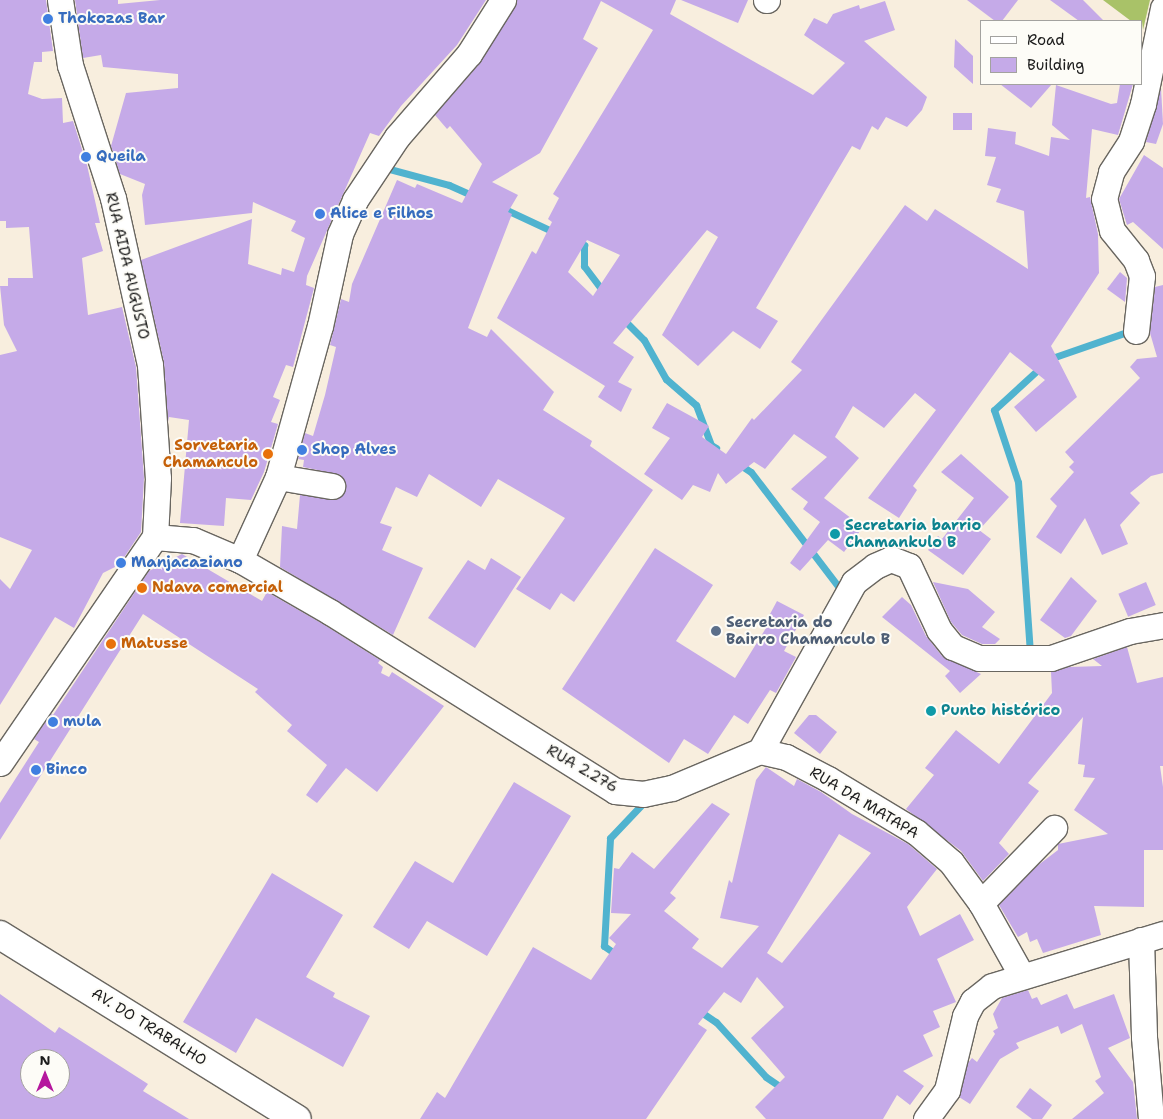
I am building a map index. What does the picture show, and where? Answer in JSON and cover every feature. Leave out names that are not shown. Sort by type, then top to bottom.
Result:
[{"type":"main road","name":"AV. DO TRABALHO","points":[[0,935],[298,1119]]},
{"type":"street","name":"RUA AIDA AUGUSTO","points":[[60,0],[70,65],[113,198],[150,365],[158,478],[155,538]]},
{"type":"street","points":[[240,560],[278,477],[320,326],[340,234],[355,200],[397,137],[468,54],[503,0]]},
{"type":"street","points":[[1136,330],[1142,276],[1136,260],[1112,230],[1104,199],[1111,172],[1131,141],[1143,104],[1163,8]]},
{"type":"street","points":[[278,477],[332,486]]},
{"type":"street","name":"RUA 2.276","points":[[155,538],[193,540],[240,560],[330,612],[615,791],[642,794],[672,788],[760,751]]},
{"type":"street","points":[[0,763],[155,538]]},
{"type":"street","points":[[760,751],[854,582],[875,566],[891,559],[909,566],[939,630],[953,647],[979,658],[1051,658],[1130,631],[1163,625]]},
{"type":"street","name":"RUA DA MATAPA","points":[[760,751],[786,757],[916,832],[951,862],[981,903],[1022,976]]},
{"type":"street","points":[[981,903],[1054,828]]},
{"type":"street","points":[[926,1119],[947,1090],[965,1016],[973,1001],[992,986],[1152,937],[1144,1037],[1152,1119]]},
{"type":"green space","points":[[1103,0],[1150,0],[1143,30],[1143,20],[1130,20]]},
{"type":"building","points":[[0,0],[46,0],[53,51],[42,52],[42,62],[34,62],[28,94],[42,99],[62,98],[63,123],[73,121],[87,165],[100,223],[95,223],[103,251],[82,258],[88,315],[122,307],[136,367],[144,478],[141,532],[119,565],[103,573],[74,628],[55,617],[0,705],[0,579],[10,589],[32,550],[0,537],[0,355],[17,351],[4,325],[0,286],[8,286],[8,278],[33,278],[29,227],[6,228],[6,221],[0,221]]},
{"type":"building","points":[[75,0],[118,0],[118,4],[160,0],[486,0],[457,45],[401,106],[379,136],[370,133],[307,276],[306,285],[314,288],[293,367],[286,365],[273,397],[280,400],[271,422],[278,424],[264,472],[251,500],[226,498],[224,526],[180,523],[189,420],[169,417],[168,422],[164,362],[141,260],[252,219],[248,264],[281,275],[282,268],[294,272],[305,238],[291,231],[296,221],[253,202],[252,213],[145,225],[142,195],[145,184],[120,174],[111,146],[126,93],[178,88],[178,74],[103,67],[101,55],[83,58]]},
{"type":"building","points":[[517,0],[676,0],[670,14],[813,95],[845,63],[804,35],[814,18],[827,24],[833,14],[859,5],[860,9],[885,1],[895,30],[864,41],[927,97],[922,110],[907,127],[886,117],[878,130],[872,126],[860,150],[852,146],[756,308],[778,321],[760,349],[733,331],[698,366],[662,335],[718,237],[707,230],[613,343],[634,357],[618,382],[632,389],[621,412],[598,397],[605,386],[497,318],[532,251],[536,254],[552,222],[548,219],[559,198],[553,194],[653,30],[601,1],[583,39],[598,48],[540,153],[492,182],[518,195],[508,212],[512,214],[468,328],[487,337],[491,329],[554,392],[543,410],[592,441],[590,446],[653,490],[574,602],[561,593],[550,610],[516,589],[565,518],[498,479],[481,507],[429,474],[417,497],[396,487],[380,523],[392,527],[382,550],[423,568],[393,635],[280,567],[282,526],[297,529],[300,495],[337,500],[346,489],[341,475],[303,467],[304,460],[298,459],[305,433],[313,436],[325,395],[336,347],[330,345],[341,299],[349,302],[352,284],[397,180],[415,188],[417,184],[462,203],[482,164],[450,126],[447,129],[435,115],[481,62]],"holes":[[[587,240],[620,255],[593,296],[568,272]]]},
{"type":"building","points":[[681,0],[748,0],[738,23]]},
{"type":"building","points":[[967,0],[1018,0],[1003,20],[994,20]]},
{"type":"building","points":[[1050,0],[1083,0],[1103,20],[1078,20]]},
{"type":"building","points":[[955,39],[973,56],[973,84],[954,67]]},
{"type":"building","points":[[1001,85],[1051,85],[1031,108]]},
{"type":"building","points":[[1056,85],[1111,104],[1117,103],[1120,85],[1133,85],[1118,135],[1092,129],[1086,198],[1090,197],[1098,234],[1099,273],[1051,346],[1077,397],[1036,432],[1014,407],[1045,380],[1010,352],[913,486],[917,490],[899,518],[868,498],[936,410],[915,393],[884,428],[853,406],[835,437],[859,458],[824,498],[863,527],[844,552],[828,540],[800,571],[790,563],[820,522],[803,509],[808,502],[791,489],[827,457],[794,434],[765,469],[754,462],[726,484],[718,473],[710,492],[693,485],[682,500],[644,474],[670,438],[652,428],[667,403],[709,426],[702,437],[726,454],[752,418],[754,420],[802,370],[791,362],[905,205],[927,221],[935,209],[1028,269],[1024,211],[996,202],[1001,189],[987,185],[996,157],[985,156],[988,128],[1016,132],[1015,144],[1049,156],[1051,137],[1070,140],[1052,125]]},
{"type":"building","points":[[1161,88],[1163,124],[1156,144],[1146,142]]},
{"type":"building","points":[[953,113],[972,113],[972,130],[953,130]]},
{"type":"building","points":[[1144,155],[1163,168],[1163,249],[1133,222],[1127,225],[1119,199]]},
{"type":"building","points":[[1120,272],[1127,278],[1125,302],[1107,289]]},
{"type":"building","points":[[1163,285],[1163,473],[1151,476],[1130,493],[1140,503],[1120,525],[1128,544],[1102,555],[1085,518],[1061,554],[1036,537],[1057,506],[1050,499],[1074,472],[1069,467],[1074,462],[1065,452],[1140,378],[1130,367],[1137,359],[1157,357],[1150,333],[1155,287]]},
{"type":"building","points":[[961,454],[1009,497],[979,530],[991,539],[963,575],[928,550],[938,536],[942,539],[974,498],[941,472]]},
{"type":"building","points":[[655,548],[713,585],[676,641],[735,678],[766,628],[763,627],[777,601],[804,615],[784,651],[796,657],[776,693],[770,690],[748,724],[734,715],[708,754],[684,739],[669,763],[562,689]]},
{"type":"building","points":[[182,554],[262,601],[267,592],[323,624],[380,660],[378,663],[383,667],[381,673],[389,677],[392,672],[444,706],[377,792],[346,768],[317,803],[306,795],[327,765],[287,731],[292,725],[255,692],[258,689],[143,614],[0,840],[0,803],[39,742],[34,739],[51,714],[53,715],[149,571]]},
{"type":"building","points":[[491,558],[521,577],[475,648],[428,618],[468,560],[485,570]]},
{"type":"building","points":[[1071,577],[1097,601],[1071,636],[1065,638],[1040,620]]},
{"type":"building","points":[[933,582],[968,589],[995,612],[982,627],[1000,639],[995,644],[982,644],[962,635],[951,622]]},
{"type":"building","points":[[1146,582],[1156,605],[1128,617],[1118,594]]},
{"type":"building","points":[[902,597],[911,605],[926,636],[942,656],[981,674],[960,693],[945,676],[950,671],[882,617]]},
{"type":"building","points":[[1127,647],[1137,683],[1163,677],[1163,766],[1160,766],[1163,787],[1163,850],[1144,850],[1144,907],[1094,906],[1101,935],[1043,953],[1037,939],[1030,942],[1027,932],[1018,937],[999,905],[1037,866],[1058,850],[1058,844],[1108,834],[1074,810],[1095,778],[1083,777],[1085,765],[1078,764],[1083,717],[1028,783],[1039,791],[999,843],[1009,854],[983,881],[961,851],[906,809],[934,775],[925,768],[956,730],[999,764],[1052,693],[1051,672],[1069,667],[1102,666],[1093,659]]},
{"type":"building","points":[[809,715],[816,715],[837,732],[820,754],[794,733]]},
{"type":"building","points":[[766,767],[794,786],[797,779],[821,792],[852,814],[908,844],[937,869],[907,907],[920,936],[960,914],[974,940],[937,959],[956,1002],[933,1011],[940,1027],[923,1035],[933,1056],[903,1071],[924,1086],[910,1105],[897,1095],[883,1119],[766,1119],[755,1107],[785,1077],[751,1038],[784,1007],[757,977],[741,1003],[724,992],[698,1024],[707,1030],[646,1119],[420,1119],[437,1092],[445,1098],[533,947],[591,980],[616,944],[609,938],[631,914],[611,913],[614,868],[619,869],[632,852],[654,869],[712,803],[730,814],[670,893],[676,898],[664,911],[699,939],[692,948],[722,968],[759,926],[720,918],[729,880],[732,883],[756,780]],"holes":[[[839,834],[871,853],[782,963],[767,953]]]},
{"type":"building","points":[[514,782],[571,816],[487,956],[427,921],[409,949],[373,927],[415,861],[453,883]]},
{"type":"building","points":[[272,873],[343,915],[306,977],[335,993],[333,997],[370,1016],[343,1067],[256,1018],[236,1053],[183,1022]]},
{"type":"building","points":[[1028,990],[1032,999],[1037,997],[1041,1005],[1067,994],[1074,1009],[1114,994],[1130,1038],[1108,1048],[1133,1082],[1137,1119],[1072,1119],[1104,1093],[1095,1081],[1101,1077],[1082,1024],[1061,1034],[1058,1026],[1016,1043],[1019,1048],[1000,1059],[970,1104],[959,1097],[968,1063],[972,1058],[977,1062],[995,1034],[993,1031],[998,1028],[993,1014],[1002,998]]},
{"type":"building","points":[[0,994],[55,1033],[59,1027],[148,1084],[143,1091],[189,1119],[0,1119]]},
{"type":"building","points":[[1030,1088],[1052,1105],[1042,1119],[1032,1119],[1016,1107]]},
{"type":"waterway","points":[[382,167],[449,185],[474,196]]},
{"type":"waterway","points":[[500,207],[556,233]]},
{"type":"waterway","points":[[577,242],[584,245],[584,266],[604,293]]},
{"type":"waterway","points":[[622,318],[644,340],[666,379],[696,405],[711,445],[716,448]]},
{"type":"waterway","points":[[1049,359],[1130,331]]},
{"type":"waterway","points":[[1030,653],[1018,482],[994,410],[1041,367]]},
{"type":"waterway","points":[[739,464],[751,472],[840,589]]},
{"type":"waterway","points":[[617,955],[604,946],[610,838],[646,800]]},
{"type":"waterway","points":[[698,1010],[716,1022],[766,1077],[784,1089]]},
{"type":"place","name":"Thokozas Bar","points":[[48,19]]},
{"type":"place","name":"Queila","points":[[86,157]]},
{"type":"place","name":"Alice e Filhos","points":[[320,214]]},
{"type":"place","name":"Shop Alves","points":[[302,450]]},
{"type":"place","name":"Sorvetaria Chamanculo","points":[[268,454]]},
{"type":"place","name":"Secretaria barrio Chamankulo B","points":[[835,534]]},
{"type":"place","name":"Manjacaziano","points":[[121,563]]},
{"type":"place","name":"Ndava comercial","points":[[142,588]]},
{"type":"place","name":"Secretaria do Bairro Chamanculo B","points":[[716,631]]},
{"type":"place","name":"Matusse","points":[[111,644]]},
{"type":"place","name":"Punto histórico","points":[[931,711]]},
{"type":"place","name":"mula","points":[[53,722]]},
{"type":"place","name":"Binco","points":[[36,770]]}]
